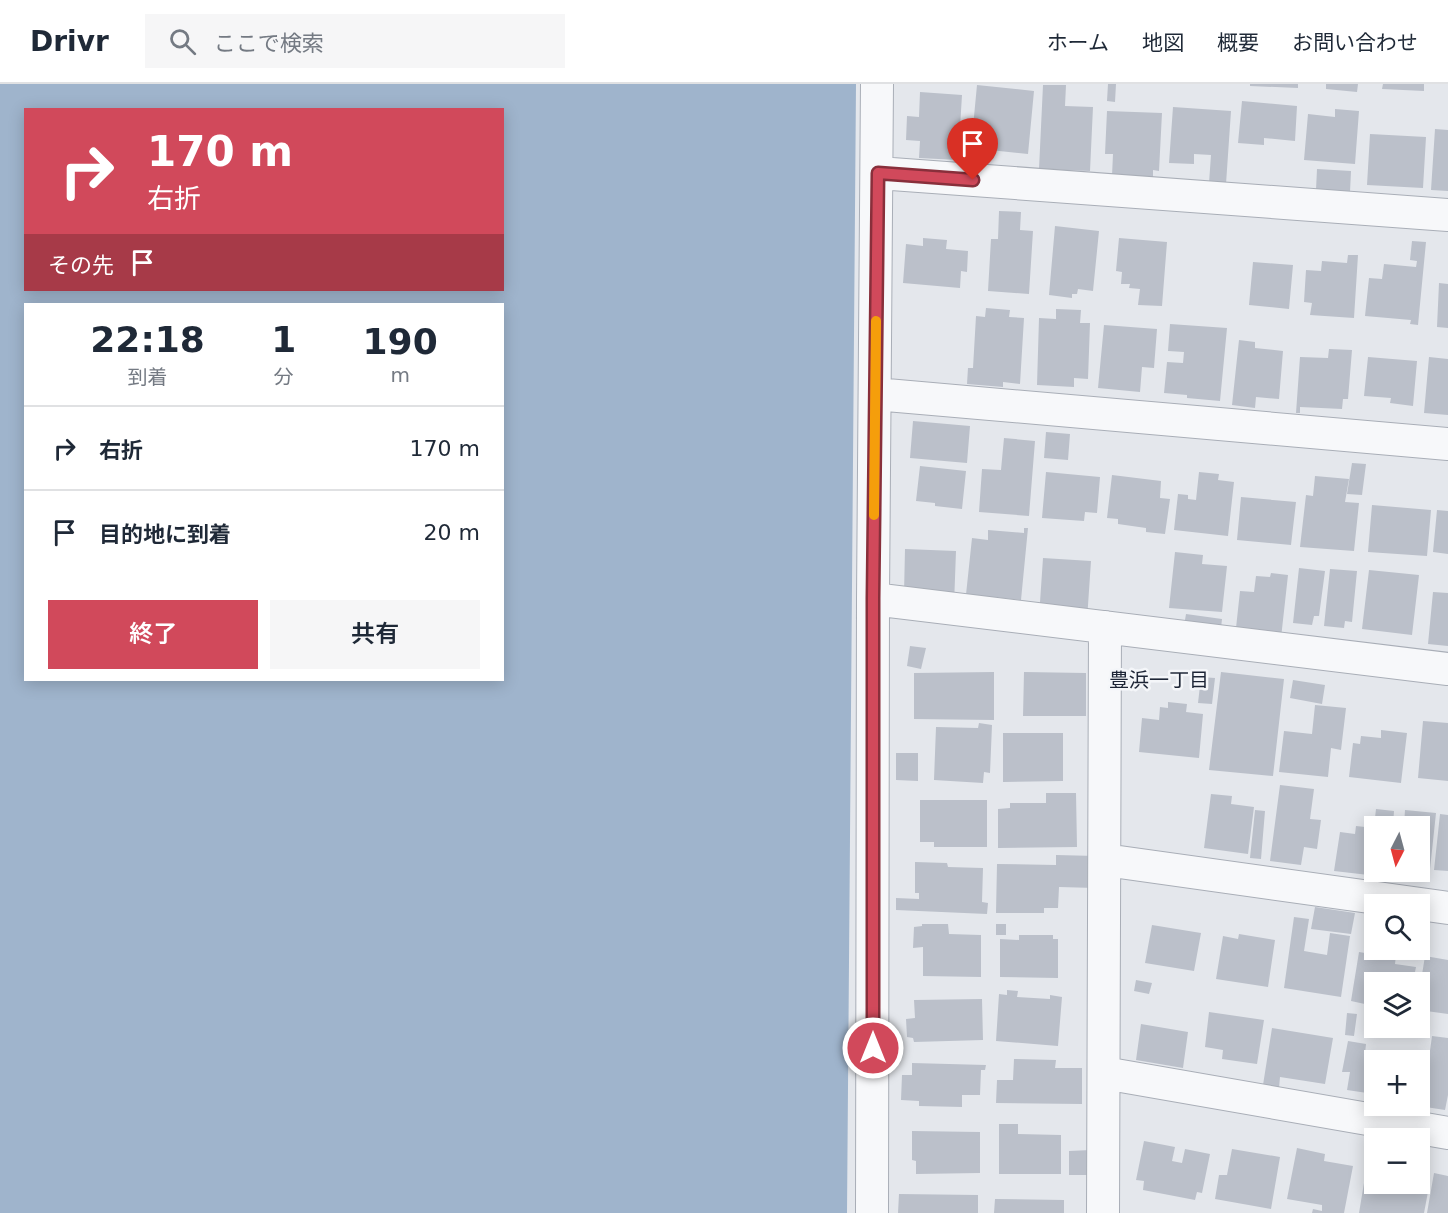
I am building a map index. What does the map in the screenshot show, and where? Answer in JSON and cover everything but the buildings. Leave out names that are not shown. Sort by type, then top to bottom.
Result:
[{"type":"street","points":[[873,1213],[873,599],[877,84]]},
{"type":"street","points":[[878,173],[1448,215]]},
{"type":"street","points":[[875,393],[1448,444]]},
{"type":"street","points":[[873,599],[1448,669]]},
{"type":"street","points":[[1103,1213],[1105,627]]},
{"type":"street","points":[[1105,860],[1448,908]]},
{"type":"street","points":[[1104,1073],[1448,1133]]},
{"type":"water","points":[[0,84],[856,84],[847,1213],[0,1213]]},
{"type":"slow traffic","points":[[874,515],[876,321]]},
{"type":"district","name":"豊浜一丁目","points":[[1159,680]]},
{"type":"route","points":[[873,1048],[873,599],[878,173],[973,180]]}]
